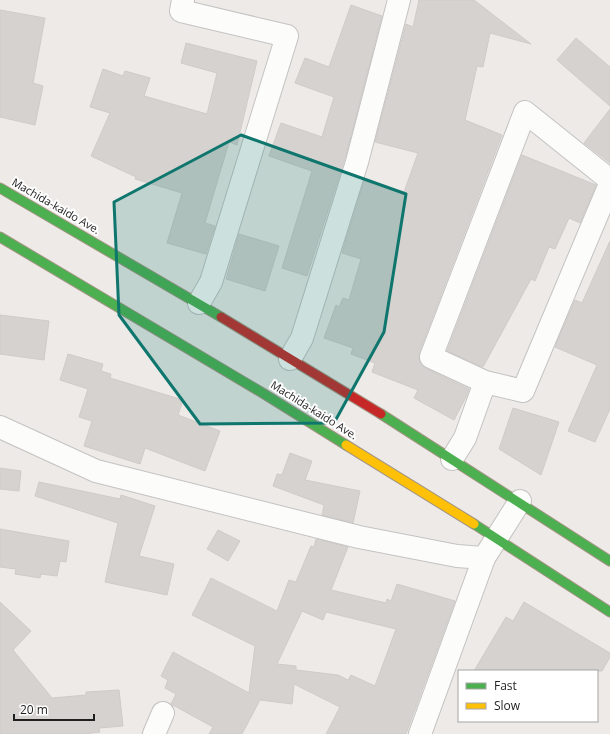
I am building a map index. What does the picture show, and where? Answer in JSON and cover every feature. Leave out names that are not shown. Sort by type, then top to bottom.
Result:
[{"type":"main road","name":"Machida-kaido Ave.","points":[[0,188],[199,303],[520,501],[610,561]]},
{"type":"main road","name":"Machida-kaido Ave.","points":[[0,237],[190,348],[497,538],[610,612]]},
{"type":"street","points":[[183,0],[181,12],[287,36],[211,282],[199,303]]},
{"type":"street","points":[[290,359],[302,338],[357,162],[399,0]]},
{"type":"street","points":[[610,180],[525,112],[431,357],[485,382],[523,391],[610,184]]},
{"type":"street","points":[[452,459],[465,438],[485,382]]},
{"type":"street","points":[[0,427],[96,471],[358,537],[457,556],[484,558]]},
{"type":"street","points":[[420,734],[484,558],[520,501]]},
{"type":"street","points":[[154,734],[163,713]]},
{"type":"highlighted area","points":[[241,135],[406,194],[384,332],[334,423],[200,424],[119,315],[114,202]]},
{"type":"building","points":[[419,0],[474,0],[531,44],[490,33],[483,67],[477,66],[465,120],[502,135],[419,353],[421,364],[425,368],[469,389],[454,420],[414,398],[418,390],[372,372],[375,363],[351,354],[353,348],[324,338],[336,305],[339,307],[343,298],[349,300],[361,259],[342,253],[364,181],[404,192],[418,153],[375,142],[406,24],[413,27]]},
{"type":"building","points":[[351,5],[382,16],[346,155],[307,276],[282,268],[312,171],[269,156],[281,123],[322,137],[334,97],[295,83],[305,58],[329,67]]},
{"type":"building","points":[[0,10],[45,18],[33,83],[43,86],[35,125],[0,117]]},
{"type":"building","points":[[576,38],[610,67],[610,106],[557,60]]},
{"type":"building","points":[[186,43],[257,61],[237,145],[229,142],[205,223],[215,226],[206,254],[167,243],[182,193],[135,179],[136,177],[91,156],[110,113],[90,107],[103,69],[123,76],[125,71],[150,78],[144,96],[207,114],[217,73],[181,63]]},
{"type":"building","points":[[610,109],[610,163],[584,143]]},
{"type":"building","points":[[522,155],[596,185],[580,223],[569,218],[555,249],[549,247],[535,281],[531,279],[483,367],[447,351]]},
{"type":"building","points":[[239,234],[279,246],[265,291],[226,279]]},
{"type":"building","points":[[610,241],[610,409],[595,442],[568,431],[597,365],[555,347],[575,300],[582,303]]},
{"type":"building","points":[[0,315],[49,321],[44,360],[0,354]]},
{"type":"building","points":[[68,354],[103,364],[101,371],[111,374],[110,378],[183,400],[178,415],[220,431],[205,471],[145,448],[140,464],[84,446],[92,421],[79,417],[88,389],[60,380]]},
{"type":"building","points":[[513,408],[559,422],[541,475],[499,449]]},
{"type":"building","points":[[290,453],[312,461],[305,480],[360,491],[353,523],[322,515],[324,505],[273,486],[277,474],[282,475]]},
{"type":"building","points":[[0,468],[21,471],[19,491],[0,489]]},
{"type":"building","points":[[39,482],[120,499],[121,495],[155,506],[139,556],[174,564],[167,595],[105,582],[118,523],[35,496]]},
{"type":"building","points":[[0,529],[69,541],[66,562],[60,561],[57,576],[41,574],[40,578],[15,574],[16,569],[0,567]]},
{"type":"building","points":[[218,530],[240,541],[228,561],[207,549]]},
{"type":"building","points":[[316,539],[348,547],[331,590],[386,603],[387,599],[391,601],[397,584],[455,601],[406,734],[326,734],[340,707],[294,684],[292,704],[260,700],[242,734],[209,734],[213,727],[171,704],[176,694],[165,688],[168,680],[161,676],[173,652],[249,693],[255,646],[192,615],[211,578],[277,611],[289,580],[296,582],[311,546],[314,547]],"holes":[[[302,611],[323,620],[326,612],[396,629],[375,686],[351,675],[348,680],[338,675],[296,670],[296,666],[277,664]]]},
{"type":"building","points":[[0,602],[31,631],[13,650],[52,698],[86,695],[86,692],[119,690],[123,726],[99,728],[100,732],[84,734],[0,734]]},
{"type":"building","points":[[524,602],[610,653],[610,657],[602,671],[475,670],[506,617],[513,621]]},
{"type":"traffic: fast","points":[[0,188],[221,317]]},
{"type":"traffic: fast","points":[[0,237],[261,392],[346,445]]},
{"type":"traffic: fast","points":[[381,414],[610,561]]},
{"type":"traffic: fast","points":[[474,524],[610,612]]},
{"type":"traffic: slow","points":[[346,445],[474,524]]},
{"type":"traffic: jam","points":[[221,317],[381,414]]}]
